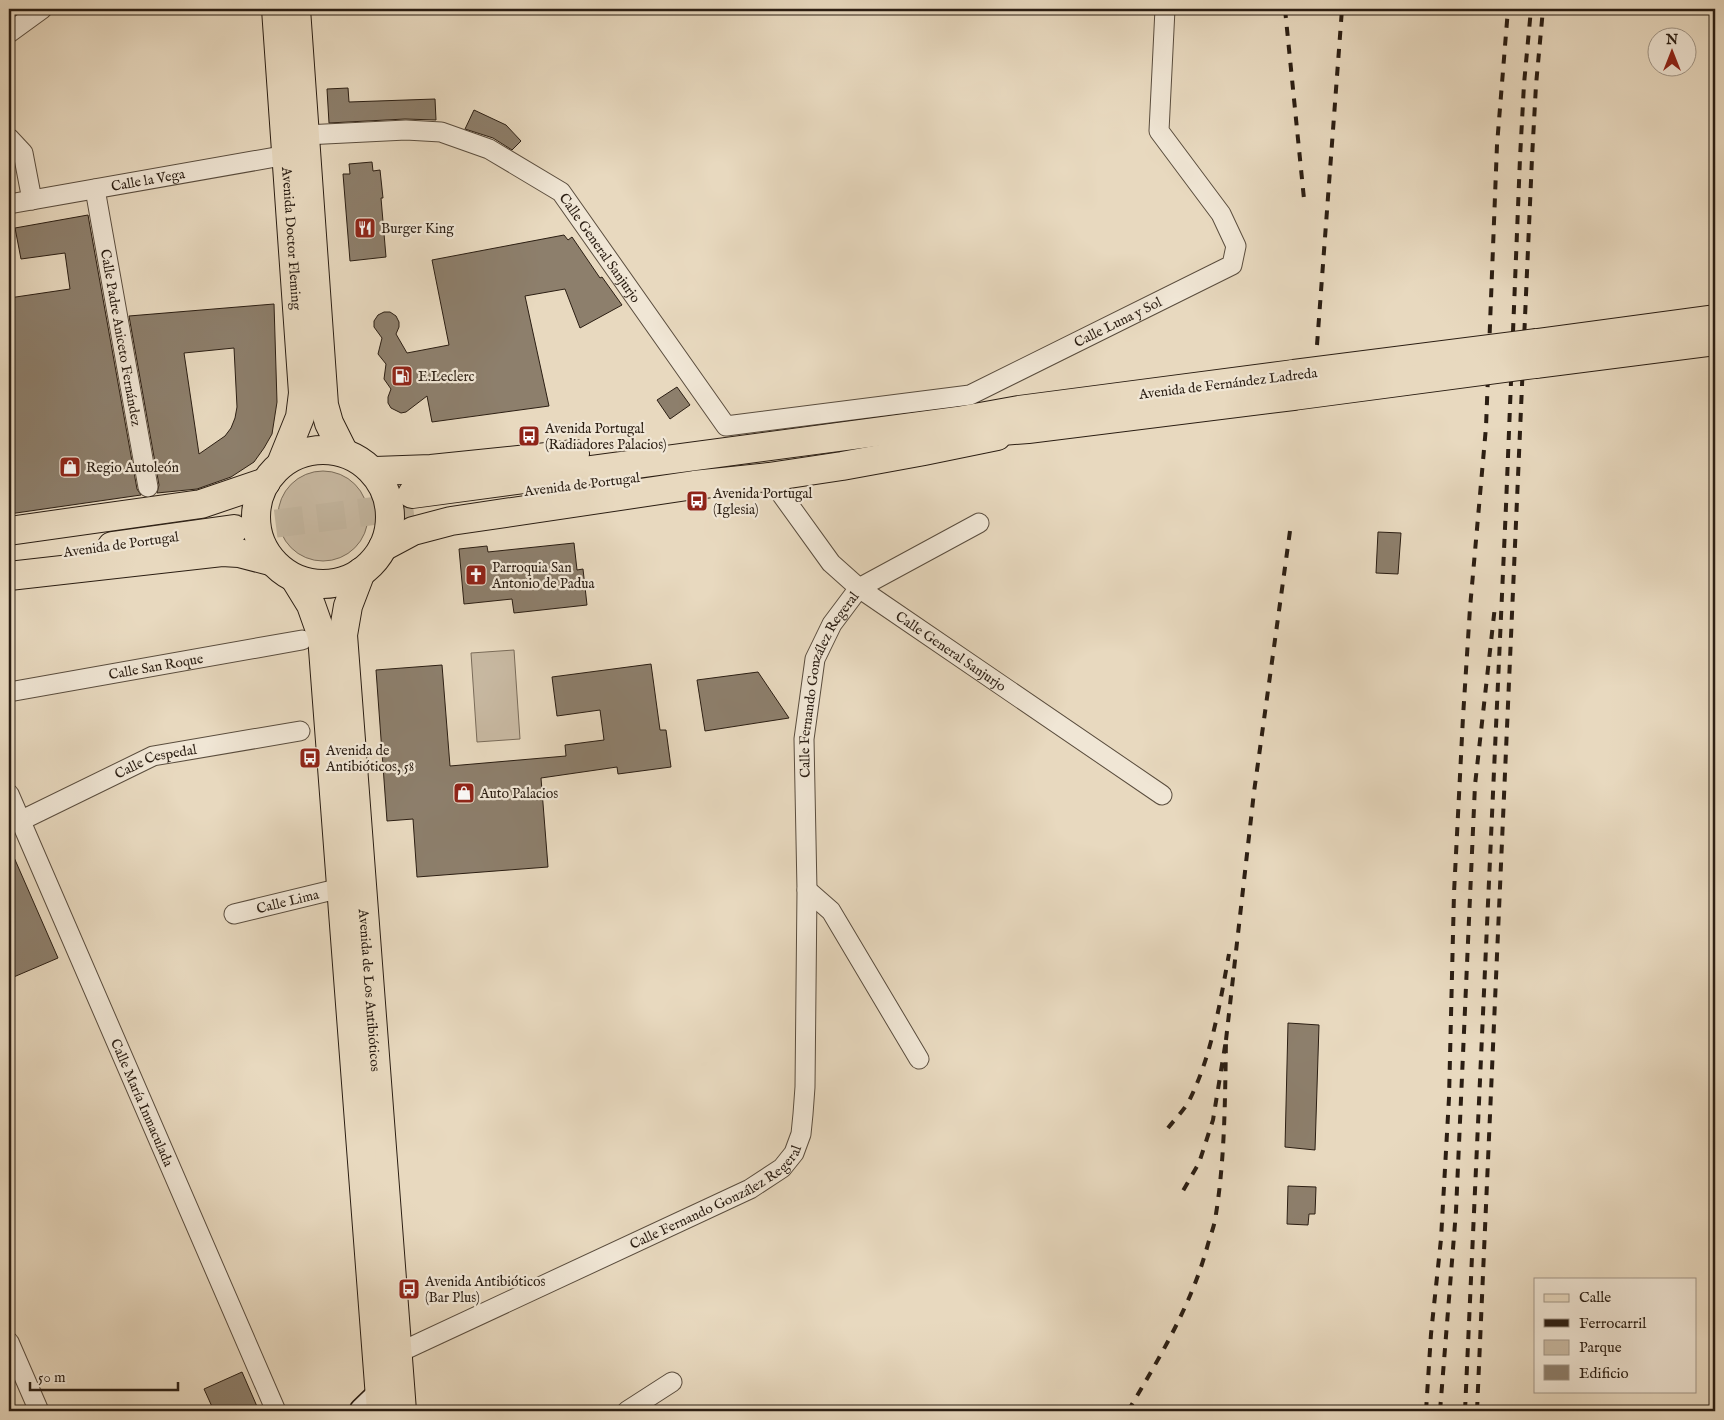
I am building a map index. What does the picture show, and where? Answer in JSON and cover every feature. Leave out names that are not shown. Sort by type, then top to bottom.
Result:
[{"type":"main road","name":"Avenida Doctor Fleming","points":[[274,473],[300,417],[303,393],[276,9]]},
{"type":"main road","name":"Avenida Doctor Fleming","points":[[296,9],[324,406],[329,423],[344,451]]},
{"type":"main road","name":"Avenida de Fernández Ladreda","points":[[754,463],[958,421],[1023,419],[1536,353],[1715,319]]},
{"type":"main road","name":"Avenida de Fernández Ladreda","points":[[1536,353],[1715,341]]},
{"type":"main road","points":[[375,471],[456,467],[735,436],[866,419],[1023,419]]},
{"type":"main road","points":[[383,547],[413,532],[451,521],[694,485],[754,463],[924,452],[1023,419]]},
{"type":"main road","points":[[9,530],[201,504],[274,473],[294,457],[308,451],[326,449],[344,451],[362,460],[383,481],[390,503],[389,525],[383,547],[376,558],[361,572],[346,580],[329,584],[311,584],[295,579],[270,561],[239,553],[222,552],[9,576]]},
{"type":"main road","name":"Avenida de Portugal","points":[[412,500],[754,463]]},
{"type":"main road","points":[[270,561],[262,546],[257,530],[256,514],[259,497],[274,473]]},
{"type":"main road","name":"Avenida de Portugal","points":[[9,546],[233,523],[9,559]]},
{"type":"main road","name":"Avenida de Los Antibióticos","points":[[361,572],[348,606],[343,635],[402,1411]]},
{"type":"main road","name":"Avenida de Los Antibióticos","points":[[295,579],[311,605],[322,636],[341,888],[375,1406]]},
{"type":"street","points":[[9,33],[42,9]]},
{"type":"street","name":"Calle Luna y Sol","points":[[726,426],[970,395],[1232,265],[1236,246],[1221,214],[1159,131],[1165,9]]},
{"type":"street","name":"Calle General Sanjurjo","points":[[305,135],[406,130],[441,132],[489,148],[561,192],[726,426]]},
{"type":"street","points":[[9,138],[23,153],[32,200]]},
{"type":"street","name":"Calle la Vega","points":[[9,204],[287,155]]},
{"type":"street","name":"Calle Padre Aniceto Fernández","points":[[94,189],[148,487]]},
{"type":"street","name":"Calle General Sanjurjo","points":[[754,463],[831,563],[859,588],[1162,795]]},
{"type":"street","name":"Calle Fernando González Regeral","points":[[399,1364],[750,1189],[782,1168],[794,1153],[801,1134],[805,1087],[807,890],[804,739],[815,659],[832,624],[859,588],[979,523]]},
{"type":"street","name":"Calle San Roque","points":[[9,692],[302,640]]},
{"type":"street","name":"Calle Cespedal","points":[[20,821],[153,756],[300,731]]},
{"type":"street","name":"Calle María Inmaculada","points":[[9,794],[276,1411]]},
{"type":"street","name":"Calle Lima","points":[[234,914],[341,888]]},
{"type":"street","points":[[807,890],[831,911],[919,1059]]},
{"type":"street","points":[[9,1342],[39,1411]]},
{"type":"street","points":[[375,1406],[399,1364]]},
{"type":"street","points":[[627,1411],[672,1382]]},
{"type":"green space","points":[[323,471],[340,474],[355,484],[365,499],[368,516],[365,533],[355,548],[340,558],[323,561],[306,558],[291,548],[281,533],[278,516],[281,499],[291,484],[306,474]]},
{"type":"green space","points":[[514,650],[520,739],[477,742],[471,653]]},
{"type":"building","points":[[348,88],[349,102],[435,99],[436,120],[405,119],[329,123],[327,89]]},
{"type":"building","points":[[474,110],[506,125],[521,141],[512,150],[493,138],[465,129]]},
{"type":"building","name":"Burger King","points":[[372,162],[373,171],[380,170],[386,257],[350,261],[343,174],[350,174],[349,164]]},
{"type":"building","points":[[88,215],[137,489],[141,495],[9,514],[9,298],[70,289],[65,253],[21,259],[15,228]]},
{"type":"building","points":[[564,235],[568,240],[572,237],[600,278],[602,277],[622,305],[580,328],[565,289],[525,296],[549,406],[432,422],[427,396],[406,412],[401,413],[391,408],[388,403],[388,397],[391,389],[384,379],[386,364],[378,354],[382,338],[374,327],[374,321],[378,315],[384,312],[390,312],[396,316],[399,327],[396,334],[407,353],[449,345],[432,260]]},
{"type":"building","points":[[274,304],[277,402],[272,434],[254,462],[231,477],[197,489],[157,493],[159,485],[129,316]],"holes":[[[234,348],[237,407],[231,428],[225,436],[199,454],[184,353]]]},
{"type":"building","points":[[677,387],[690,405],[670,419],[657,400]]},
{"type":"building","points":[[1378,532],[1401,533],[1398,574],[1376,573]]},
{"type":"building","points":[[574,543],[577,570],[583,569],[587,605],[514,613],[512,599],[464,604],[459,549],[487,546],[488,552]]},
{"type":"building","name":"Auto Palacios","points":[[651,664],[660,730],[666,730],[671,767],[618,774],[617,767],[541,778],[548,867],[417,877],[413,819],[387,821],[376,670],[442,665],[450,766],[566,756],[565,745],[604,740],[600,710],[557,716],[552,677]]},
{"type":"building","points":[[758,672],[789,718],[705,731],[697,680]]},
{"type":"building","points":[[9,846],[58,958],[9,979]]},
{"type":"building","points":[[1288,1023],[1319,1025],[1315,1150],[1285,1147]]},
{"type":"building","points":[[1288,1186],[1316,1187],[1315,1214],[1309,1214],[1308,1225],[1287,1224]]},
{"type":"building","points":[[242,1372],[259,1411],[214,1411],[204,1389]]},
{"type":"tunnel","points":[[234,529],[413,506]]},
{"type":"railway","points":[[1285,9],[1304,199]]},
{"type":"railway","points":[[1317,345],[1342,9]]},
{"type":"railway","points":[[1426,1411],[1431,1334],[1441,1239],[1449,1098],[1454,893],[1463,717],[1470,608],[1486,427],[1497,145],[1508,9]]},
{"type":"railway","points":[[1465,1411],[1520,158],[1531,9]]},
{"type":"railway","points":[[1477,1411],[1532,158],[1543,9]]},
{"type":"railway","points":[[1226,1040],[1254,792],[1290,531]]},
{"type":"railway","points":[[1440,1411],[1456,1211],[1475,785],[1495,606]]},
{"type":"railway","points":[[1168,1128],[1189,1101],[1204,1066],[1214,1029],[1229,954]]},
{"type":"railway","points":[[1128,1411],[1184,1309],[1201,1266],[1214,1225],[1223,1149],[1226,1040],[1213,1120],[1199,1163],[1180,1196]]},
{"type":"place","name":"Burger King","points":[[365,228]]},
{"type":"place","name":"E.Leclerc","points":[[402,376]]},
{"type":"place","name":"Avenida Portugal (Radiadores Palacios)","points":[[529,436]]},
{"type":"place","name":"Regio Autoleón","points":[[70,467]]},
{"type":"place","name":"Avenida Portugal (Iglesia)","points":[[697,501]]},
{"type":"place","name":"Parroquia San Antonio de Padua","points":[[476,575]]},
{"type":"place","name":"Avenida de Antibióticos, 58","points":[[310,758]]},
{"type":"place","name":"Auto Palacios","points":[[464,793]]},
{"type":"place","name":"Avenida Antibióticos (Bar Plus)","points":[[409,1289]]}]
